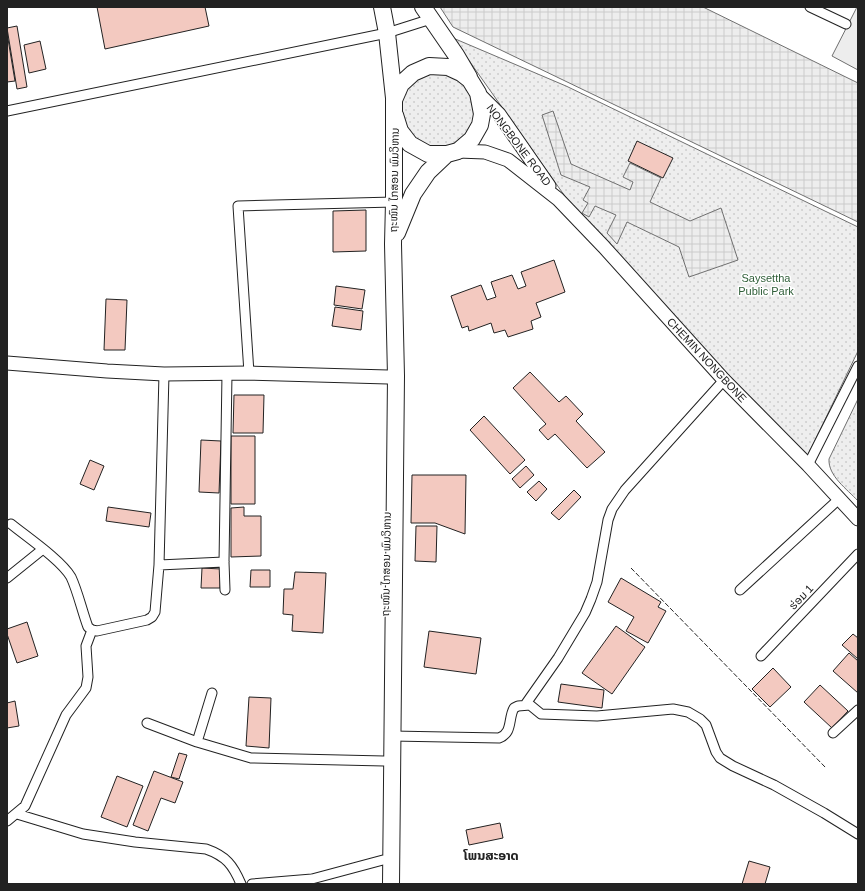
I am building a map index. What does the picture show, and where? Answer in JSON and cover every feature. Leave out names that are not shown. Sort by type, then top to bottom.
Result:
[{"type":"highway","name":"ຖະໜົນ ໄກສອນ ພົມວິຫານ","points":[[382,7],[387,33],[394,107],[393,244],[396,376],[391,884]]},
{"type":"highway","points":[[427,13],[456,55],[474,86],[482,114],[480,125],[472,139],[453,152],[428,154],[410,144],[400,131],[394,107],[402,84],[414,72],[429,66],[448,67],[461,73],[474,86]]},
{"type":"highway","name":"ຖະໜົນ ໄກສອນ ພົມວິຫານ","points":[[383,884],[388,377],[386,270],[393,244],[413,194],[428,172],[453,152]]},
{"type":"street","points":[[810,7],[846,24]]},
{"type":"street","points":[[7,111],[387,33],[427,13]]},
{"type":"street","name":"NONGBONE ROAD","points":[[474,86],[499,114],[558,199]]},
{"type":"street","points":[[453,152],[485,152],[508,160],[558,199]]},
{"type":"street","name":"CHEMIN NONGBONE","points":[[558,199],[604,247],[724,380],[808,465],[858,519]]},
{"type":"street","points":[[249,373],[238,206],[394,202]]},
{"type":"street","points":[[7,363],[107,372],[164,374],[249,373],[388,377]]},
{"type":"street","points":[[808,465],[858,366]]},
{"type":"street","points":[[11,524],[43,549],[66,570],[71,578],[88,627],[92,630],[96,631],[147,620],[152,616],[155,612],[159,565],[164,374]]},
{"type":"street","points":[[225,590],[224,562],[227,374]]},
{"type":"street","points":[[525,705],[558,658],[585,613],[597,582],[608,520],[612,509],[626,490],[724,380]]},
{"type":"street","points":[[740,590],[840,499]]},
{"type":"street","points":[[7,578],[43,549]]},
{"type":"street","name":"ຮ່ອມ 1","points":[[761,656],[858,554]]},
{"type":"street","points":[[159,565],[224,562]]},
{"type":"street","points":[[7,821],[25,806],[66,715],[86,688],[88,677],[86,646],[92,630]]},
{"type":"street","points":[[197,742],[212,693]]},
{"type":"street","points":[[392,736],[499,738],[508,731],[514,708],[525,705],[533,707],[541,714],[590,716],[673,709],[688,712],[700,719],[706,726],[716,752],[720,758],[733,766],[774,785],[858,834]]},
{"type":"street","points":[[833,733],[858,710]]},
{"type":"street","points":[[147,723],[197,742],[252,758],[384,761]]},
{"type":"street","points":[[17,814],[83,834],[135,842],[206,849],[214,852],[230,863],[241,884]]},
{"type":"street","points":[[252,884],[312,879],[384,860]]},
{"type":"green space","name":"Saysettha Public Park","points":[[453,38],[566,86],[858,227],[858,351],[807,457],[725,374],[574,209]]},
{"type":"green space","points":[[430,69],[466,80],[480,116],[458,148],[418,145],[398,116],[404,85]]},
{"type":"green space","points":[[858,399],[858,501],[835,477],[829,459]]},
{"type":"shaded area","points":[[440,7],[703,7],[858,83],[858,222],[453,27]]},
{"type":"shaded area","points":[[858,7],[858,70],[832,56]]},
{"type":"shaded area","points":[[553,111],[571,164],[630,190],[633,182],[623,177],[630,163],[661,178],[650,202],[690,221],[721,208],[738,260],[689,277],[679,247],[627,222],[617,244],[607,233],[616,215],[595,206],[589,217],[582,213],[588,203],[583,200],[590,187],[561,175],[542,115]]},
{"type":"building","points":[[97,7],[205,7],[209,26],[105,49]]},
{"type":"building","points":[[17,26],[27,87],[17,89],[7,28]]},
{"type":"building","points":[[7,33],[15,81],[7,82]]},
{"type":"building","points":[[40,41],[46,69],[29,73],[24,45]]},
{"type":"building","points":[[637,141],[673,158],[663,178],[628,161]]},
{"type":"building","points":[[366,210],[366,251],[333,252],[333,211]]},
{"type":"building","points":[[554,260],[565,292],[536,303],[541,317],[531,321],[533,329],[508,337],[505,330],[494,333],[491,323],[469,331],[468,326],[462,328],[451,296],[481,285],[487,300],[496,297],[491,282],[512,275],[518,289],[526,286],[521,272]]},
{"type":"building","points":[[336,286],[365,290],[362,309],[334,305]]},
{"type":"building","points":[[106,299],[127,300],[125,350],[104,350]]},
{"type":"building","points":[[335,307],[363,311],[361,330],[332,326]]},
{"type":"building","points":[[530,372],[559,402],[566,396],[583,414],[576,421],[605,452],[587,468],[555,434],[548,440],[539,430],[546,424],[513,388]]},
{"type":"building","points":[[234,395],[264,395],[263,433],[233,433]]},
{"type":"building","points":[[484,416],[525,460],[510,474],[470,430]]},
{"type":"building","points":[[231,436],[255,436],[255,504],[231,504]]},
{"type":"building","points":[[201,440],[221,441],[219,493],[199,492]]},
{"type":"building","points":[[90,460],[104,466],[94,490],[80,484]]},
{"type":"building","points":[[526,466],[534,475],[520,488],[512,479]]},
{"type":"building","points":[[412,475],[466,475],[465,534],[435,523],[411,523]]},
{"type":"building","points":[[539,481],[547,489],[536,501],[527,492]]},
{"type":"building","points":[[574,490],[581,497],[559,520],[551,513]]},
{"type":"building","points":[[108,507],[151,513],[149,527],[106,521]]},
{"type":"building","points":[[244,507],[244,516],[261,516],[261,556],[231,557],[231,508]]},
{"type":"building","points":[[416,526],[437,526],[436,562],[415,561]]},
{"type":"building","points":[[202,568],[221,569],[220,588],[201,588]]},
{"type":"building","points":[[251,570],[270,570],[270,587],[250,587]]},
{"type":"building","points":[[295,572],[326,573],[323,633],[292,631],[293,615],[283,614],[284,589],[293,589]]},
{"type":"building","points":[[621,578],[661,602],[658,607],[666,611],[648,643],[626,631],[634,617],[608,602]]},
{"type":"building","points":[[27,622],[38,656],[17,663],[7,634],[7,629]]},
{"type":"building","points":[[616,626],[645,647],[612,694],[582,673]]},
{"type":"building","points":[[429,631],[481,638],[476,674],[424,667]]},
{"type":"building","points":[[853,634],[858,638],[858,659],[842,645]]},
{"type":"building","points":[[849,653],[858,661],[858,693],[833,671]]},
{"type":"building","points":[[773,668],[791,687],[770,707],[752,689]]},
{"type":"building","points":[[561,684],[604,690],[602,708],[558,702]]},
{"type":"building","points":[[820,685],[848,711],[832,728],[804,702]]},
{"type":"building","points":[[249,697],[271,698],[269,748],[246,746]]},
{"type":"building","points":[[15,701],[19,726],[7,728],[7,703]]},
{"type":"building","points":[[179,753],[187,755],[179,779],[171,777]]},
{"type":"building","points":[[154,771],[183,782],[175,803],[161,798],[148,831],[133,825]]},
{"type":"building","points":[[117,776],[143,786],[127,827],[101,817]]},
{"type":"building","points":[[500,823],[503,838],[469,845],[466,830]]},
{"type":"building","points":[[749,861],[770,867],[765,884],[742,884]]},
{"type":"fence","points":[[631,568],[826,768]]},
{"type":"district","name":"ໂພນສະອາດ","points":[[491,855]]}]
